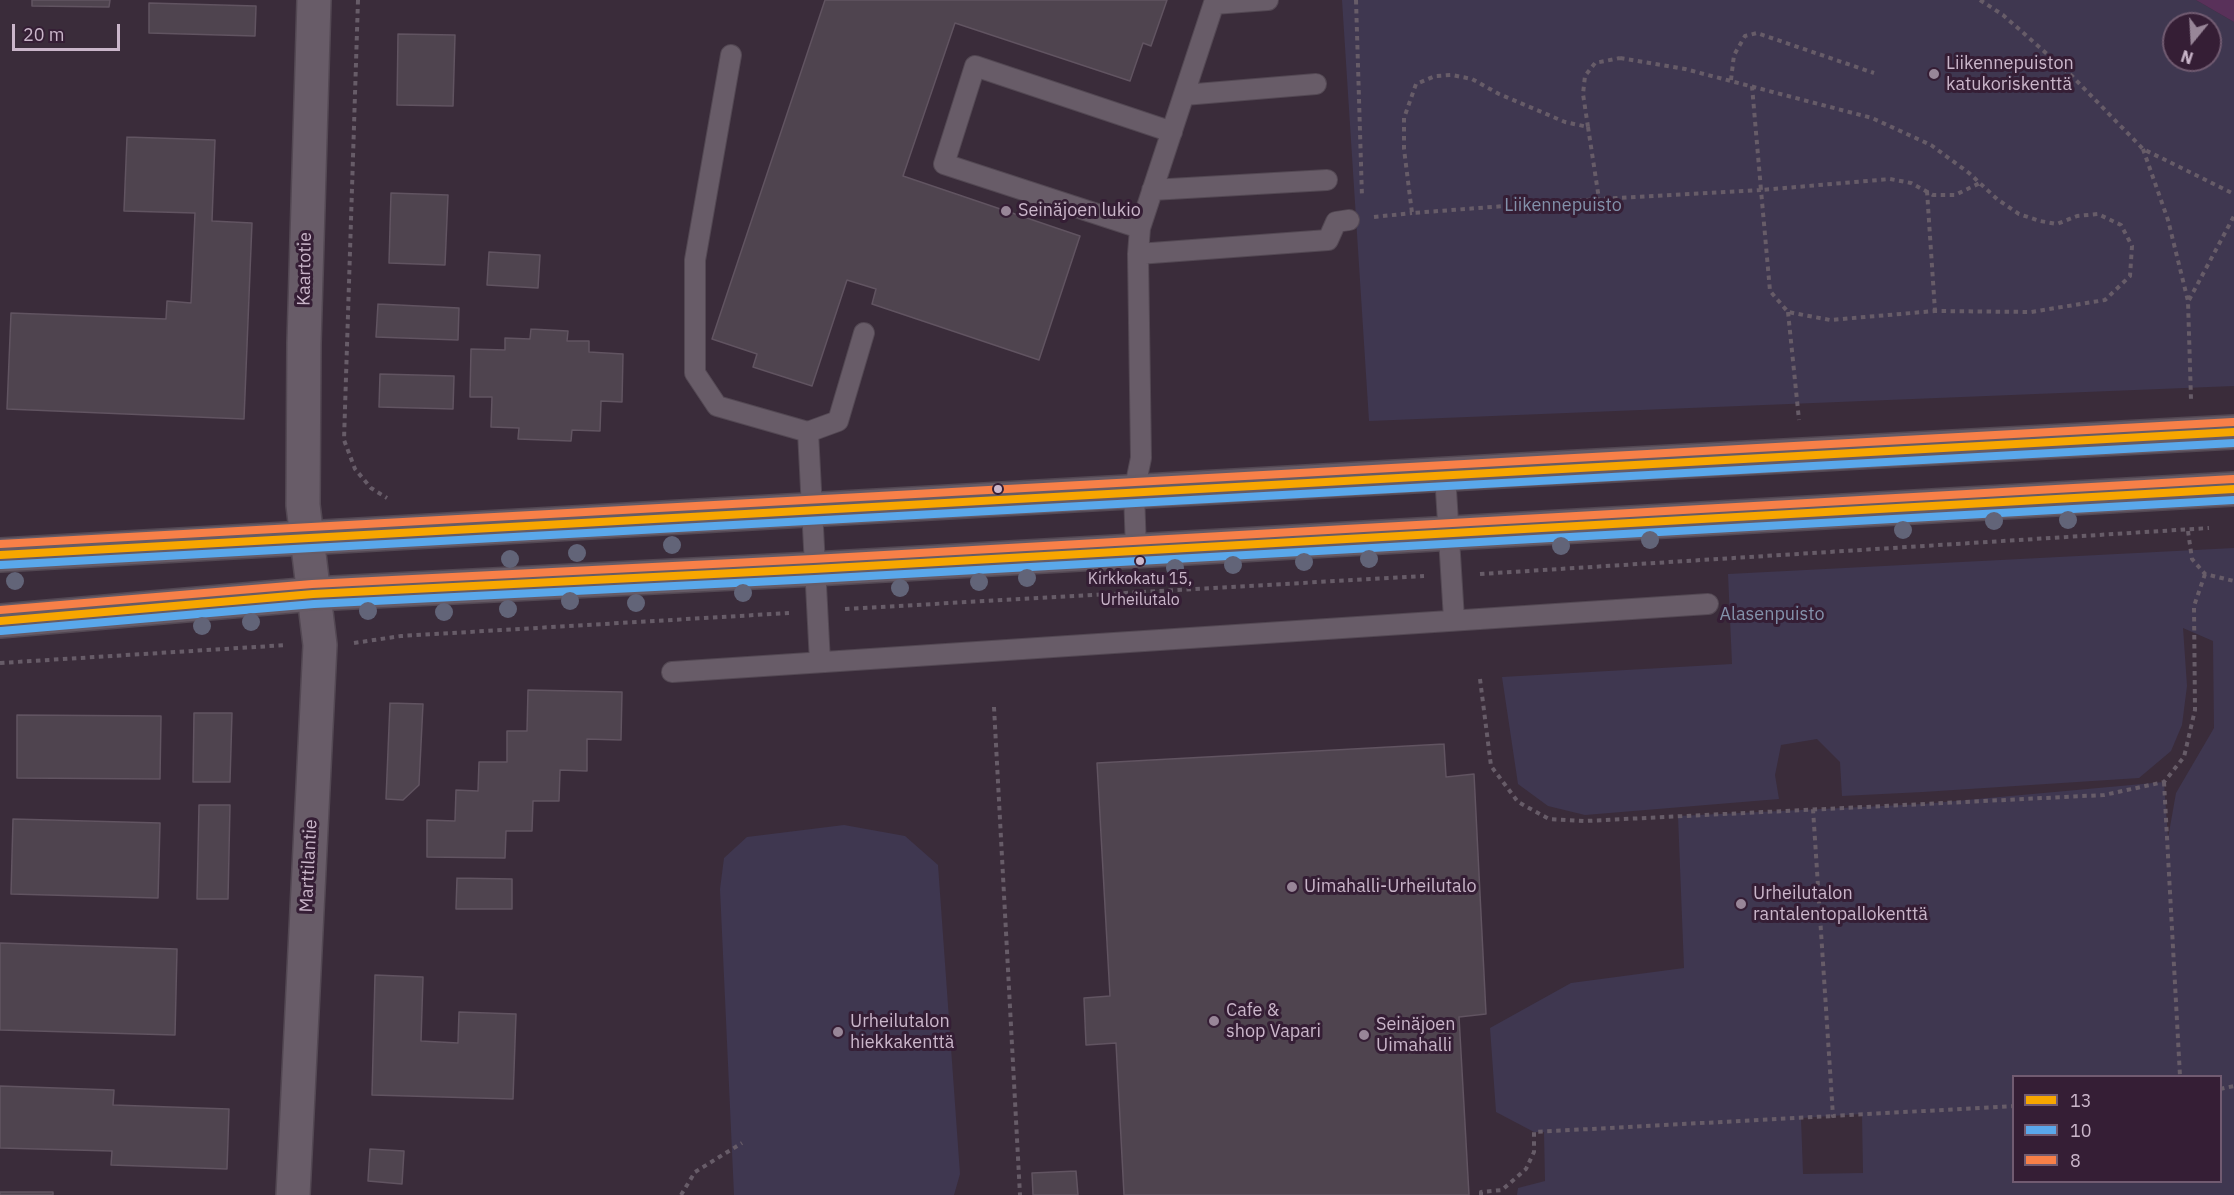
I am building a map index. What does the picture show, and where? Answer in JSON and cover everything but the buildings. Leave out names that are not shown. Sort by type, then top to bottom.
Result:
[{"type":"main road","points":[[0,555],[2234,432]]},
{"type":"main road","points":[[0,621],[314,594],[814,570],[2234,489]]},
{"type":"street","name":"Kaartotie","points":[[306,538],[303,505],[304,343],[314,0]]},
{"type":"street","name":"Marttilantie","points":[[293,1195],[334,644],[314,594],[306,538]]},
{"type":"lane","points":[[1136,551],[1134,492],[1141,458],[1138,254],[1140,228],[1215,2],[1268,0]]},
{"type":"lane","points":[[731,55],[695,260],[695,372],[717,406],[808,432],[838,421],[864,333]]},
{"type":"lane","points":[[1140,228],[944,164],[975,66],[1172,132]]},
{"type":"lane","points":[[1184,95],[1316,84]]},
{"type":"lane","points":[[1152,190],[1327,180]]},
{"type":"lane","points":[[1138,254],[1328,240],[1336,222],[1356,219]]},
{"type":"lane","points":[[808,432],[820,662]]},
{"type":"lane","points":[[1445,474],[1454,619]]},
{"type":"lane","points":[[672,672],[1708,604]]},
{"type":"path","points":[[358,0],[344,440],[355,469],[371,488],[393,501]]},
{"type":"path","points":[[1356,0],[1356,219],[1890,179],[1911,183],[1933,195],[1955,195],[1980,183]]},
{"type":"path","points":[[1980,0],[2003,15],[2072,76],[2143,148],[2234,194]]},
{"type":"path","points":[[1731,80],[1734,55],[1745,36],[1757,33],[1874,73]]},
{"type":"path","points":[[1599,199],[1584,94],[1585,75],[1595,63],[1620,58],[1686,69],[1872,118],[1931,145],[2019,214],[2057,224],[2078,216],[2098,214],[2121,225],[2132,246],[2130,276],[2105,300],[2031,312],[1935,311],[1830,320],[1788,312]]},
{"type":"path","points":[[1413,213],[1404,149],[1404,118],[1416,84],[1435,76],[1452,75],[1472,79],[1499,94],[1565,122],[1588,127]]},
{"type":"path","points":[[1752,86],[1770,291],[1788,312],[1799,421]]},
{"type":"path","points":[[2143,148],[2168,220],[2188,301],[2191,399]]},
{"type":"path","points":[[1927,191],[1935,311]]},
{"type":"path","points":[[2188,301],[2234,216]]},
{"type":"path","points":[[0,663],[280,645],[334,644],[400,636],[2211,528]]},
{"type":"path","points":[[2188,531],[2192,559],[2205,574],[2234,581]]},
{"type":"path","points":[[1480,679],[1491,766],[1518,802],[1549,819],[1585,821],[2104,795],[2164,782],[2184,757],[2195,710],[2194,606],[2205,574]]},
{"type":"path","points":[[994,707],[1020,1195]]},
{"type":"path","points":[[2164,782],[2180,1075]]},
{"type":"path","points":[[1813,809],[1833,1116]]},
{"type":"path","points":[[1481,1195],[1481,1192],[1502,1190],[1526,1169],[1534,1152],[1534,1132],[2012,1106]]},
{"type":"path","points":[[681,1195],[695,1172],[742,1143]]},
{"type":"green space","name":"Liikennepuisto","points":[[1342,0],[2196,0],[2217,12],[2162,12],[2162,72],[2222,72],[2222,15],[2234,22],[2234,386],[1369,421]]},
{"type":"green space","name":"Alasenpuisto","points":[[2234,548],[2234,1195],[1517,1195],[1518,1188],[1545,1181],[1544,1132],[1534,1132],[1496,1112],[1490,1028],[1571,983],[1684,968],[1678,816],[1923,804],[2164,782],[2168,838],[2176,793],[2214,728],[2213,641],[2183,628],[2187,686],[2182,725],[2171,751],[2139,778],[1842,796],[1840,762],[1817,739],[1781,745],[1775,775],[1779,799],[1585,815],[1548,806],[1518,784],[1502,677],[1732,664],[1728,574]],"holes":[[[1862,1114],[1863,1173],[1803,1174],[1801,1118]]]},
{"type":"green space","name":"Urheilutalon hiekkakenttä","points":[[844,825],[905,836],[938,865],[960,1174],[954,1195],[734,1195],[720,889],[724,858],[747,837]]},
{"type":"shaded area","points":[[2196,0],[2234,0],[2234,22],[2222,15],[2222,12],[2217,12]]},
{"type":"transit line","name":"8","points":[[0,544],[2233,422]]},
{"type":"transit line","name":"13","points":[[0,555],[2234,432]]},
{"type":"transit line","name":"10","points":[[1,565],[2234,443]]},
{"type":"transit line","name":"8","points":[[0,610],[312,584],[813,559],[2233,479]]},
{"type":"transit line","name":"13","points":[[0,621],[313,594],[814,569],[2234,489]]},
{"type":"transit line","name":"10","points":[[1,631],[314,604],[815,579],[2234,500]]},
{"type":"place","name":"Liikennepuiston katukoriskenttä","points":[[1934,74]]},
{"type":"place","name":"Seinäjoen lukio","points":[[1006,211]]},
{"type":"place","name":"Kirkkokatu 15, Urheilutalo","points":[[1140,561]]},
{"type":"place","name":"Uimahalli-Urheilutalo","points":[[1292,887]]},
{"type":"place","name":"Urheilutalon rantalentopallokenttä","points":[[1741,904]]},
{"type":"place","name":"Cafe & shop Vapari","points":[[1214,1021]]},
{"type":"place","name":"Urheilutalon hiekkakenttä","points":[[838,1032]]},
{"type":"place","name":"Seinäjoen Uimahalli","points":[[1364,1035]]}]
